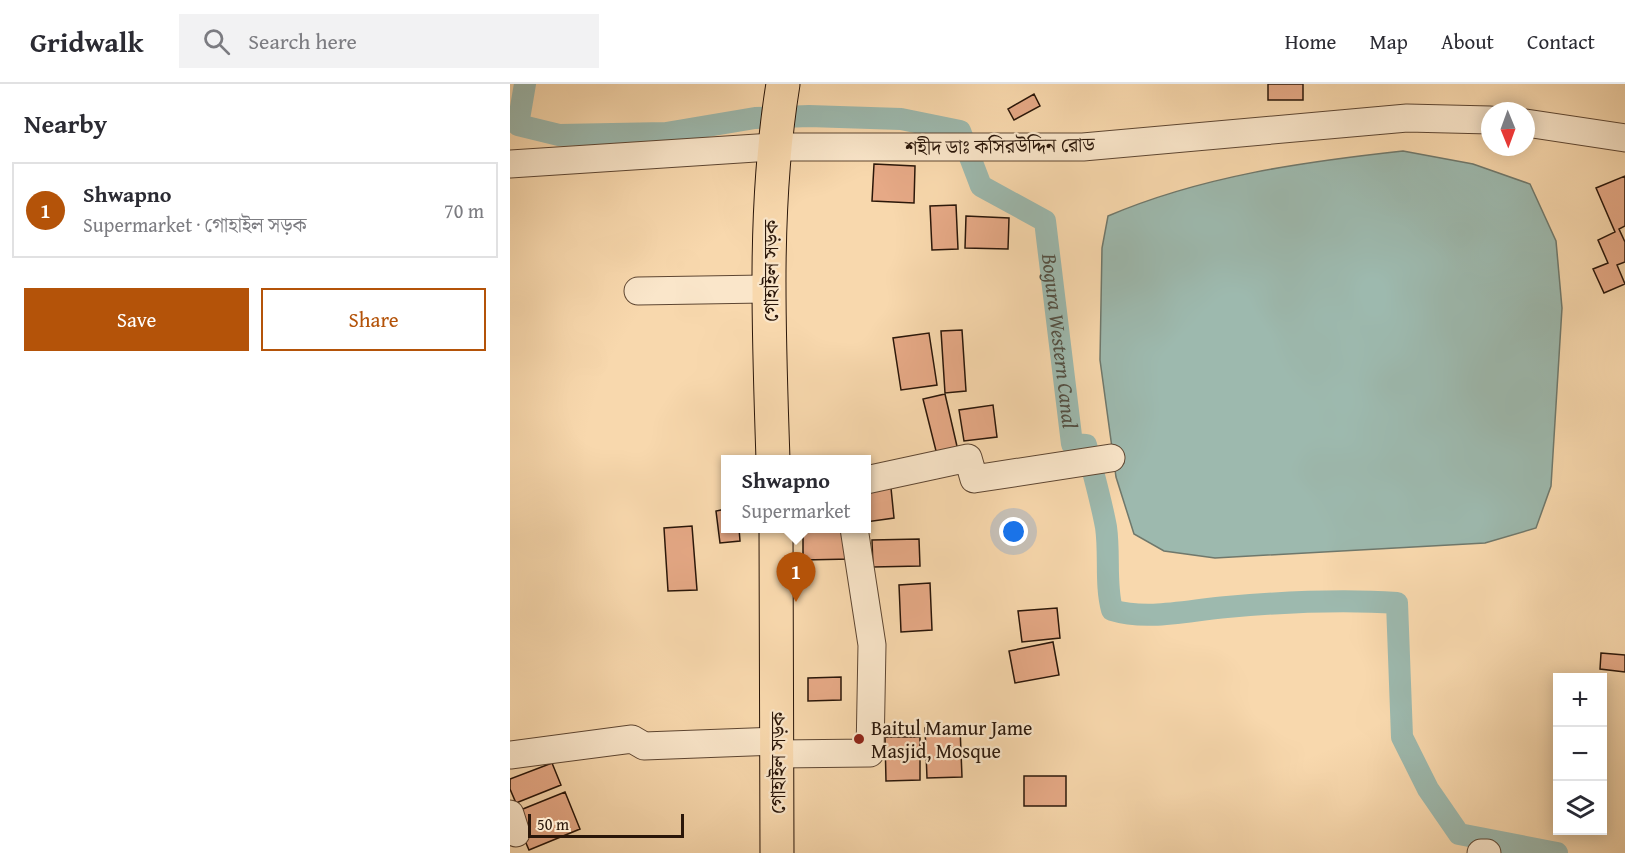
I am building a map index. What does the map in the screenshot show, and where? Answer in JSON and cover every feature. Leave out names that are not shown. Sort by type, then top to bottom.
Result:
[{"type":"main road","name":"গোহাইল সড়ক","points":[[773,455],[770,289],[777,117]]},
{"type":"main road","name":"গোহাইল সড়ক","points":[[776,533],[777,853]]},
{"type":"street","name":"শহীদ ডাঃ কসিরউদ্দিন রোড","points":[[510,164],[777,117],[951,148],[1083,147],[1407,118],[1481,120]]},
{"type":"street","points":[[1535,124],[1625,138]]},
{"type":"street","points":[[638,291],[770,289]]},
{"type":"street","points":[[871,479],[968,458],[974,479],[1098,460]]},
{"type":"street","points":[[510,755],[632,739],[644,746],[778,747],[870,753],[872,645],[855,533]]},
{"type":"street","points":[[1481,853],[1487,853]]},
{"type":"shaded area","points":[[1403,151],[1473,164],[1530,184],[1556,241],[1562,308],[1551,486],[1536,528],[1485,543],[1215,558],[1164,551],[1134,534],[1116,477],[1100,360],[1102,248],[1108,216],[1144,202],[1216,181],[1290,166]]},
{"type":"building","points":[[1268,84],[1303,84],[1303,100],[1268,100]]},
{"type":"building","points":[[1034,94],[1040,106],[1014,120],[1008,109]]},
{"type":"building","points":[[874,164],[915,166],[914,203],[872,201]]},
{"type":"building","points":[[1625,176],[1625,226],[1619,229],[1625,242],[1625,262],[1617,265],[1625,284],[1604,293],[1593,269],[1608,263],[1598,240],[1615,232],[1596,188]]},
{"type":"building","points":[[956,205],[958,249],[932,250],[930,206]]},
{"type":"building","points":[[966,216],[1009,218],[1008,249],[965,248]]},
{"type":"building","points":[[962,330],[966,391],[945,393],[941,331]]},
{"type":"building","points":[[929,333],[937,385],[901,390],[893,338]]},
{"type":"building","points":[[945,394],[959,455],[938,459],[923,399]]},
{"type":"building","points":[[993,405],[997,437],[964,441],[959,410]]},
{"type":"building","points":[[891,488],[894,518],[871,521],[871,490]]},
{"type":"building","points":[[721,510],[721,533],[739,533],[740,541],[720,543],[716,511]]},
{"type":"building","points":[[692,526],[697,590],[668,591],[664,528]]},
{"type":"building","points":[[803,533],[850,533],[851,559],[803,560]]},
{"type":"building","points":[[919,539],[920,566],[873,567],[872,540]]},
{"type":"building","points":[[930,583],[932,630],[901,632],[899,585]]},
{"type":"building","points":[[1057,608],[1060,638],[1022,642],[1018,611]]},
{"type":"building","points":[[1053,642],[1059,675],[1015,683],[1009,651]]},
{"type":"building","points":[[1601,653],[1625,655],[1625,672],[1600,669]]},
{"type":"building","points":[[841,677],[841,700],[808,701],[808,678]]},
{"type":"building","points":[[960,727],[962,777],[927,778],[925,728]]},
{"type":"building","points":[[885,737],[920,737],[920,780],[886,781]]},
{"type":"building","points":[[552,763],[561,785],[516,803],[510,789],[510,779]]},
{"type":"building","points":[[1024,776],[1066,776],[1066,806],[1024,806]]},
{"type":"building","points":[[565,792],[580,829],[529,850],[513,813]]},
{"type":"waterway","name":"Bogura Western Canal","points":[[525,84],[518,125],[559,135],[666,133],[755,118],[809,116],[901,119],[960,131],[981,186],[1045,221],[1072,444],[1086,445],[1099,496],[1106,527],[1112,610],[1154,615],[1290,602],[1397,603],[1402,737],[1428,789],[1459,834],[1557,853]]},
{"type":"place","name":"Shwapno","points":[[796,602]]},
{"type":"place","name":"Baitul Mamur Jame Masjid, Mosque","points":[[859,739]]}]
